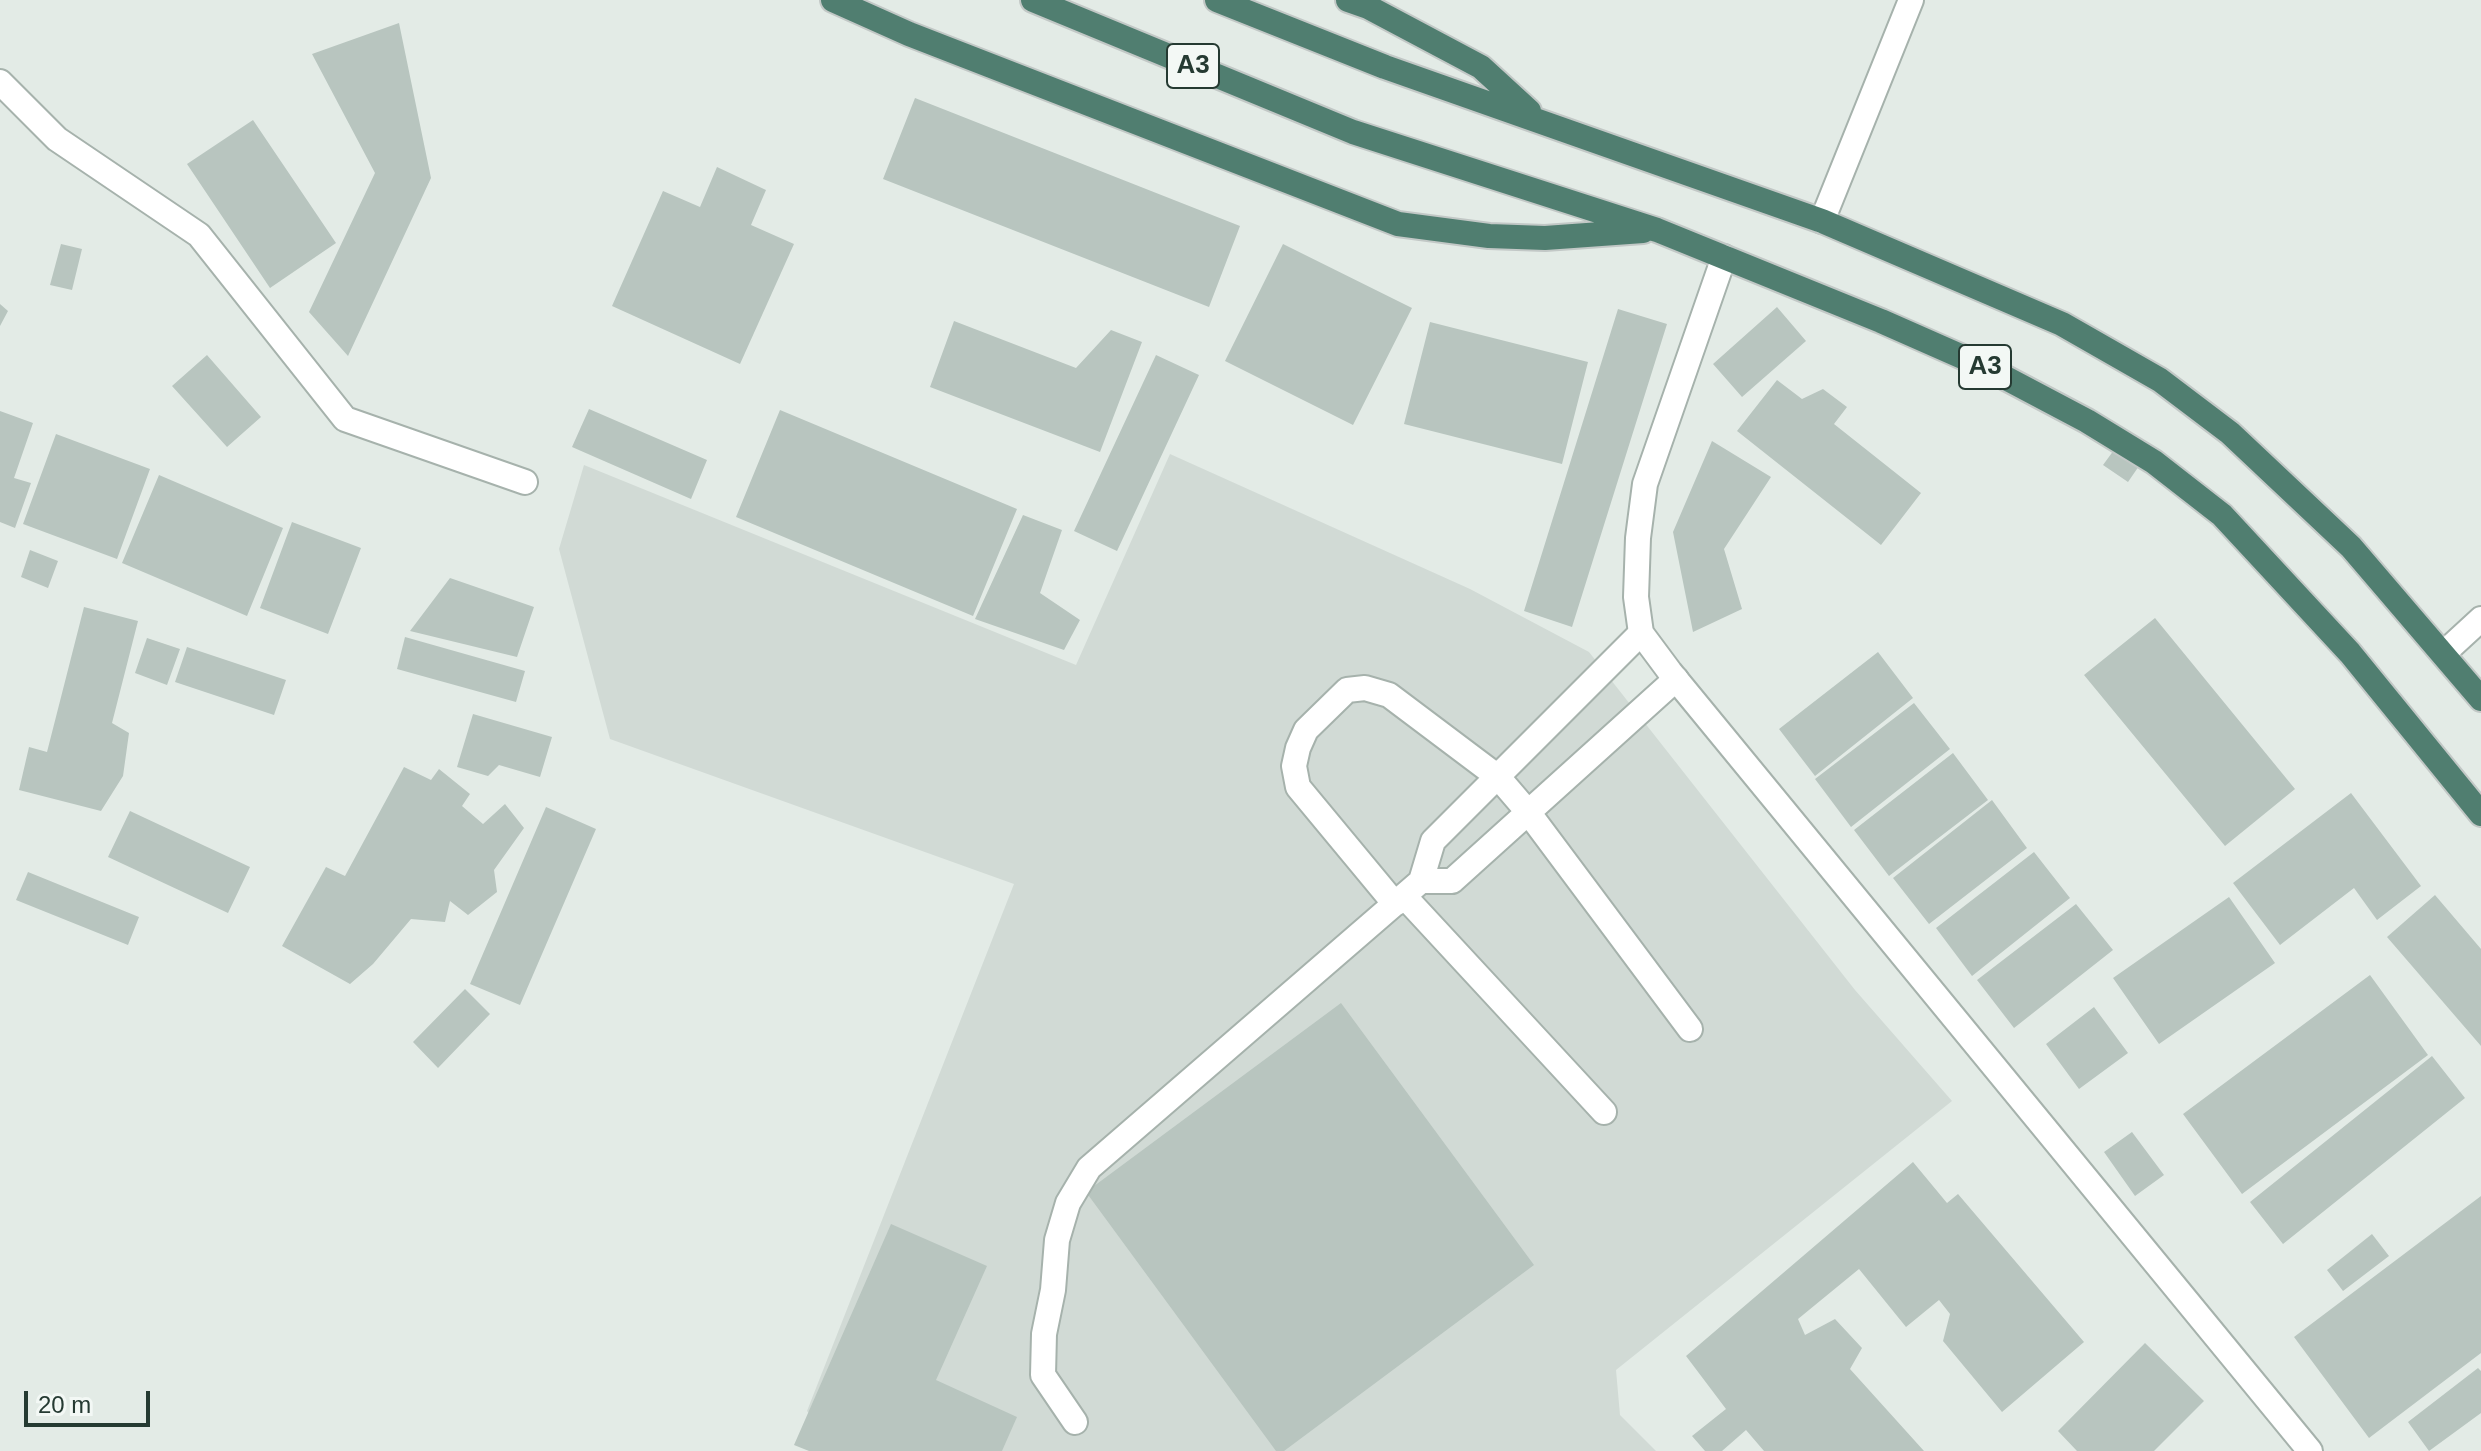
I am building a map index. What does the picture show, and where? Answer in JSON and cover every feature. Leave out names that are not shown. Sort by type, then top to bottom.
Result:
[{"type":"highway","points":[[833,0],[951,51],[1398,224],[1489,236],[1545,238],[1657,230]]},
{"type":"highway","name":"A3","points":[[1033,0],[1353,132],[1657,230],[1983,366],[2087,421],[2154,462],[2222,515],[2350,653],[2481,814]]},
{"type":"highway","name":"A3","points":[[1217,0],[1385,67],[1822,221],[2062,324],[2160,380],[2230,433],[2351,547],[2481,699]]},
{"type":"highway","points":[[1348,0],[1481,67],[1537,119]]},
{"type":"street","points":[[1822,221],[1911,0]]},
{"type":"street","points":[[0,82],[57,139],[199,235],[345,419],[525,482]]},
{"type":"street","points":[[1724,257],[1645,484],[1638,538],[1636,597],[1641,633],[2310,1451]]},
{"type":"street","points":[[2444,653],[2481,619]]},
{"type":"street","points":[[1075,1422],[1043,1375],[1044,1334],[1053,1290],[1057,1240],[1068,1203],[1089,1168],[1407,893],[1433,841],[1641,633]]},
{"type":"street","points":[[1407,893],[1452,881],[1676,679]]},
{"type":"street","points":[[1604,1112],[1407,893],[1298,787],[1294,766],[1306,730],[1347,690],[1365,688],[1389,695],[1498,777],[1528,812],[1690,1029]]},
{"type":"shaded area","points":[[1170,454],[1470,589],[1589,652],[1855,990],[1952,1101],[1616,1370],[1620,1415],[1656,1451],[839,1451],[807,1411],[1014,884],[610,739],[559,549],[584,465],[1076,665]]},
{"type":"building","points":[[399,23],[431,178],[348,356],[309,312],[375,173],[312,54]]},
{"type":"building","points":[[915,98],[1240,226],[1209,307],[883,179]]},
{"type":"building","points":[[253,120],[336,243],[270,288],[187,164]]},
{"type":"building","points":[[717,167],[766,190],[751,225],[794,244],[740,364],[612,306],[663,191],[700,207]]},
{"type":"building","points":[[61,244],[82,249],[72,290],[50,285]]},
{"type":"building","points":[[1283,244],[1412,308],[1353,425],[1225,361]]},
{"type":"building","points":[[0,304],[8,311],[0,326]]},
{"type":"building","points":[[1777,307],[1806,341],[1742,397],[1713,364]]},
{"type":"building","points":[[1618,309],[1667,324],[1572,627],[1524,611]]},
{"type":"building","points":[[954,321],[1076,368],[1111,330],[1142,342],[1100,452],[930,387]]},
{"type":"building","points":[[1430,322],[1588,362],[1562,464],[1404,424]]},
{"type":"building","points":[[207,355],[261,417],[227,447],[172,386]]},
{"type":"building","points":[[1156,355],[1199,375],[1117,551],[1074,531]]},
{"type":"building","points":[[1777,380],[1802,399],[1823,389],[1847,407],[1834,424],[1921,493],[1881,545],[1737,431]]},
{"type":"building","points":[[589,409],[707,460],[691,499],[572,447]]},
{"type":"building","points":[[780,410],[1017,509],[973,616],[736,517]]},
{"type":"building","points":[[0,411],[33,423],[14,478],[31,483],[15,528],[0,522]]},
{"type":"building","points":[[56,434],[150,469],[117,559],[23,524]]},
{"type":"building","points":[[1712,441],[1771,477],[1724,549],[1742,609],[1693,632],[1673,532]]},
{"type":"building","points":[[2114,450],[2139,466],[2128,482],[2103,465]]},
{"type":"building","points":[[159,475],[283,528],[247,616],[122,563]]},
{"type":"building","points":[[1023,515],[1062,530],[1040,593],[1080,620],[1064,650],[975,619]]},
{"type":"building","points":[[292,522],[361,548],[328,634],[260,608]]},
{"type":"building","points":[[30,550],[58,561],[48,588],[21,577]]},
{"type":"building","points":[[450,578],[534,607],[517,657],[410,631]]},
{"type":"building","points":[[84,607],[138,621],[112,723],[129,733],[123,776],[101,811],[19,790],[29,747],[47,752]]},
{"type":"building","points":[[2155,618],[2295,789],[2225,846],[2084,675]]},
{"type":"building","points":[[405,637],[525,671],[516,702],[397,669]]},
{"type":"building","points":[[147,638],[180,649],[167,685],[135,673]]},
{"type":"building","points":[[187,647],[286,680],[274,715],[175,682]]},
{"type":"building","points":[[1878,652],[1913,698],[1815,776],[1779,729]]},
{"type":"building","points":[[1914,703],[1950,749],[1851,827],[1815,779]]},
{"type":"building","points":[[473,714],[552,737],[540,777],[499,765],[488,776],[457,767]]},
{"type":"building","points":[[1953,753],[1988,800],[1889,876],[1854,830]]},
{"type":"building","points":[[404,767],[431,780],[439,769],[470,794],[462,806],[483,824],[505,804],[524,828],[494,870],[497,892],[468,915],[450,901],[445,922],[411,919],[373,964],[350,984],[282,946],[326,867],[345,876]]},
{"type":"building","points":[[2351,793],[2421,886],[2377,920],[2354,888],[2280,945],[2233,883]]},
{"type":"building","points":[[1992,800],[2027,848],[1929,924],[1893,878]]},
{"type":"building","points":[[546,807],[596,829],[520,1005],[470,984]]},
{"type":"building","points":[[130,811],[250,867],[228,913],[108,857]]},
{"type":"building","points":[[2034,852],[2070,898],[1972,976],[1936,928]]},
{"type":"building","points":[[28,872],[139,917],[128,945],[16,900]]},
{"type":"building","points":[[2435,895],[2481,949],[2481,1046],[2387,937]]},
{"type":"building","points":[[2229,897],[2275,963],[2159,1044],[2113,978]]},
{"type":"building","points":[[2076,904],[2113,950],[2014,1028],[1977,980]]},
{"type":"building","points":[[2370,975],[2428,1055],[2242,1194],[2183,1114]]},
{"type":"building","points":[[465,989],[490,1014],[438,1068],[413,1042]]},
{"type":"building","points":[[1341,1003],[1534,1265],[1284,1451],[1276,1451],[1086,1192]]},
{"type":"building","points":[[2094,1007],[2128,1053],[2079,1089],[2046,1044]]},
{"type":"building","points":[[2432,1056],[2465,1098],[2283,1244],[2250,1202]]},
{"type":"building","points":[[2132,1132],[2164,1175],[2135,1196],[2104,1152]]},
{"type":"building","points":[[1913,1162],[1947,1203],[1958,1194],[2084,1342],[2002,1412],[1943,1341],[1950,1314],[1939,1300],[1906,1327],[1859,1269],[1798,1319],[1805,1335],[1835,1319],[1862,1348],[1850,1369],[1924,1451],[1764,1451],[1746,1430],[1722,1451],[1705,1451],[1692,1436],[1726,1409],[1686,1356]]},
{"type":"building","points":[[2481,1196],[2481,1353],[2369,1438],[2294,1337]]},
{"type":"building","points":[[891,1224],[987,1266],[936,1380],[1017,1417],[1002,1451],[809,1451],[794,1445]]},
{"type":"building","points":[[2372,1234],[2389,1256],[2343,1291],[2327,1270]]},
{"type":"building","points":[[2145,1343],[2204,1401],[2154,1451],[2077,1451],[2058,1431]]},
{"type":"building","points":[[2478,1368],[2481,1371],[2481,1413],[2429,1451],[2408,1422]]}]
